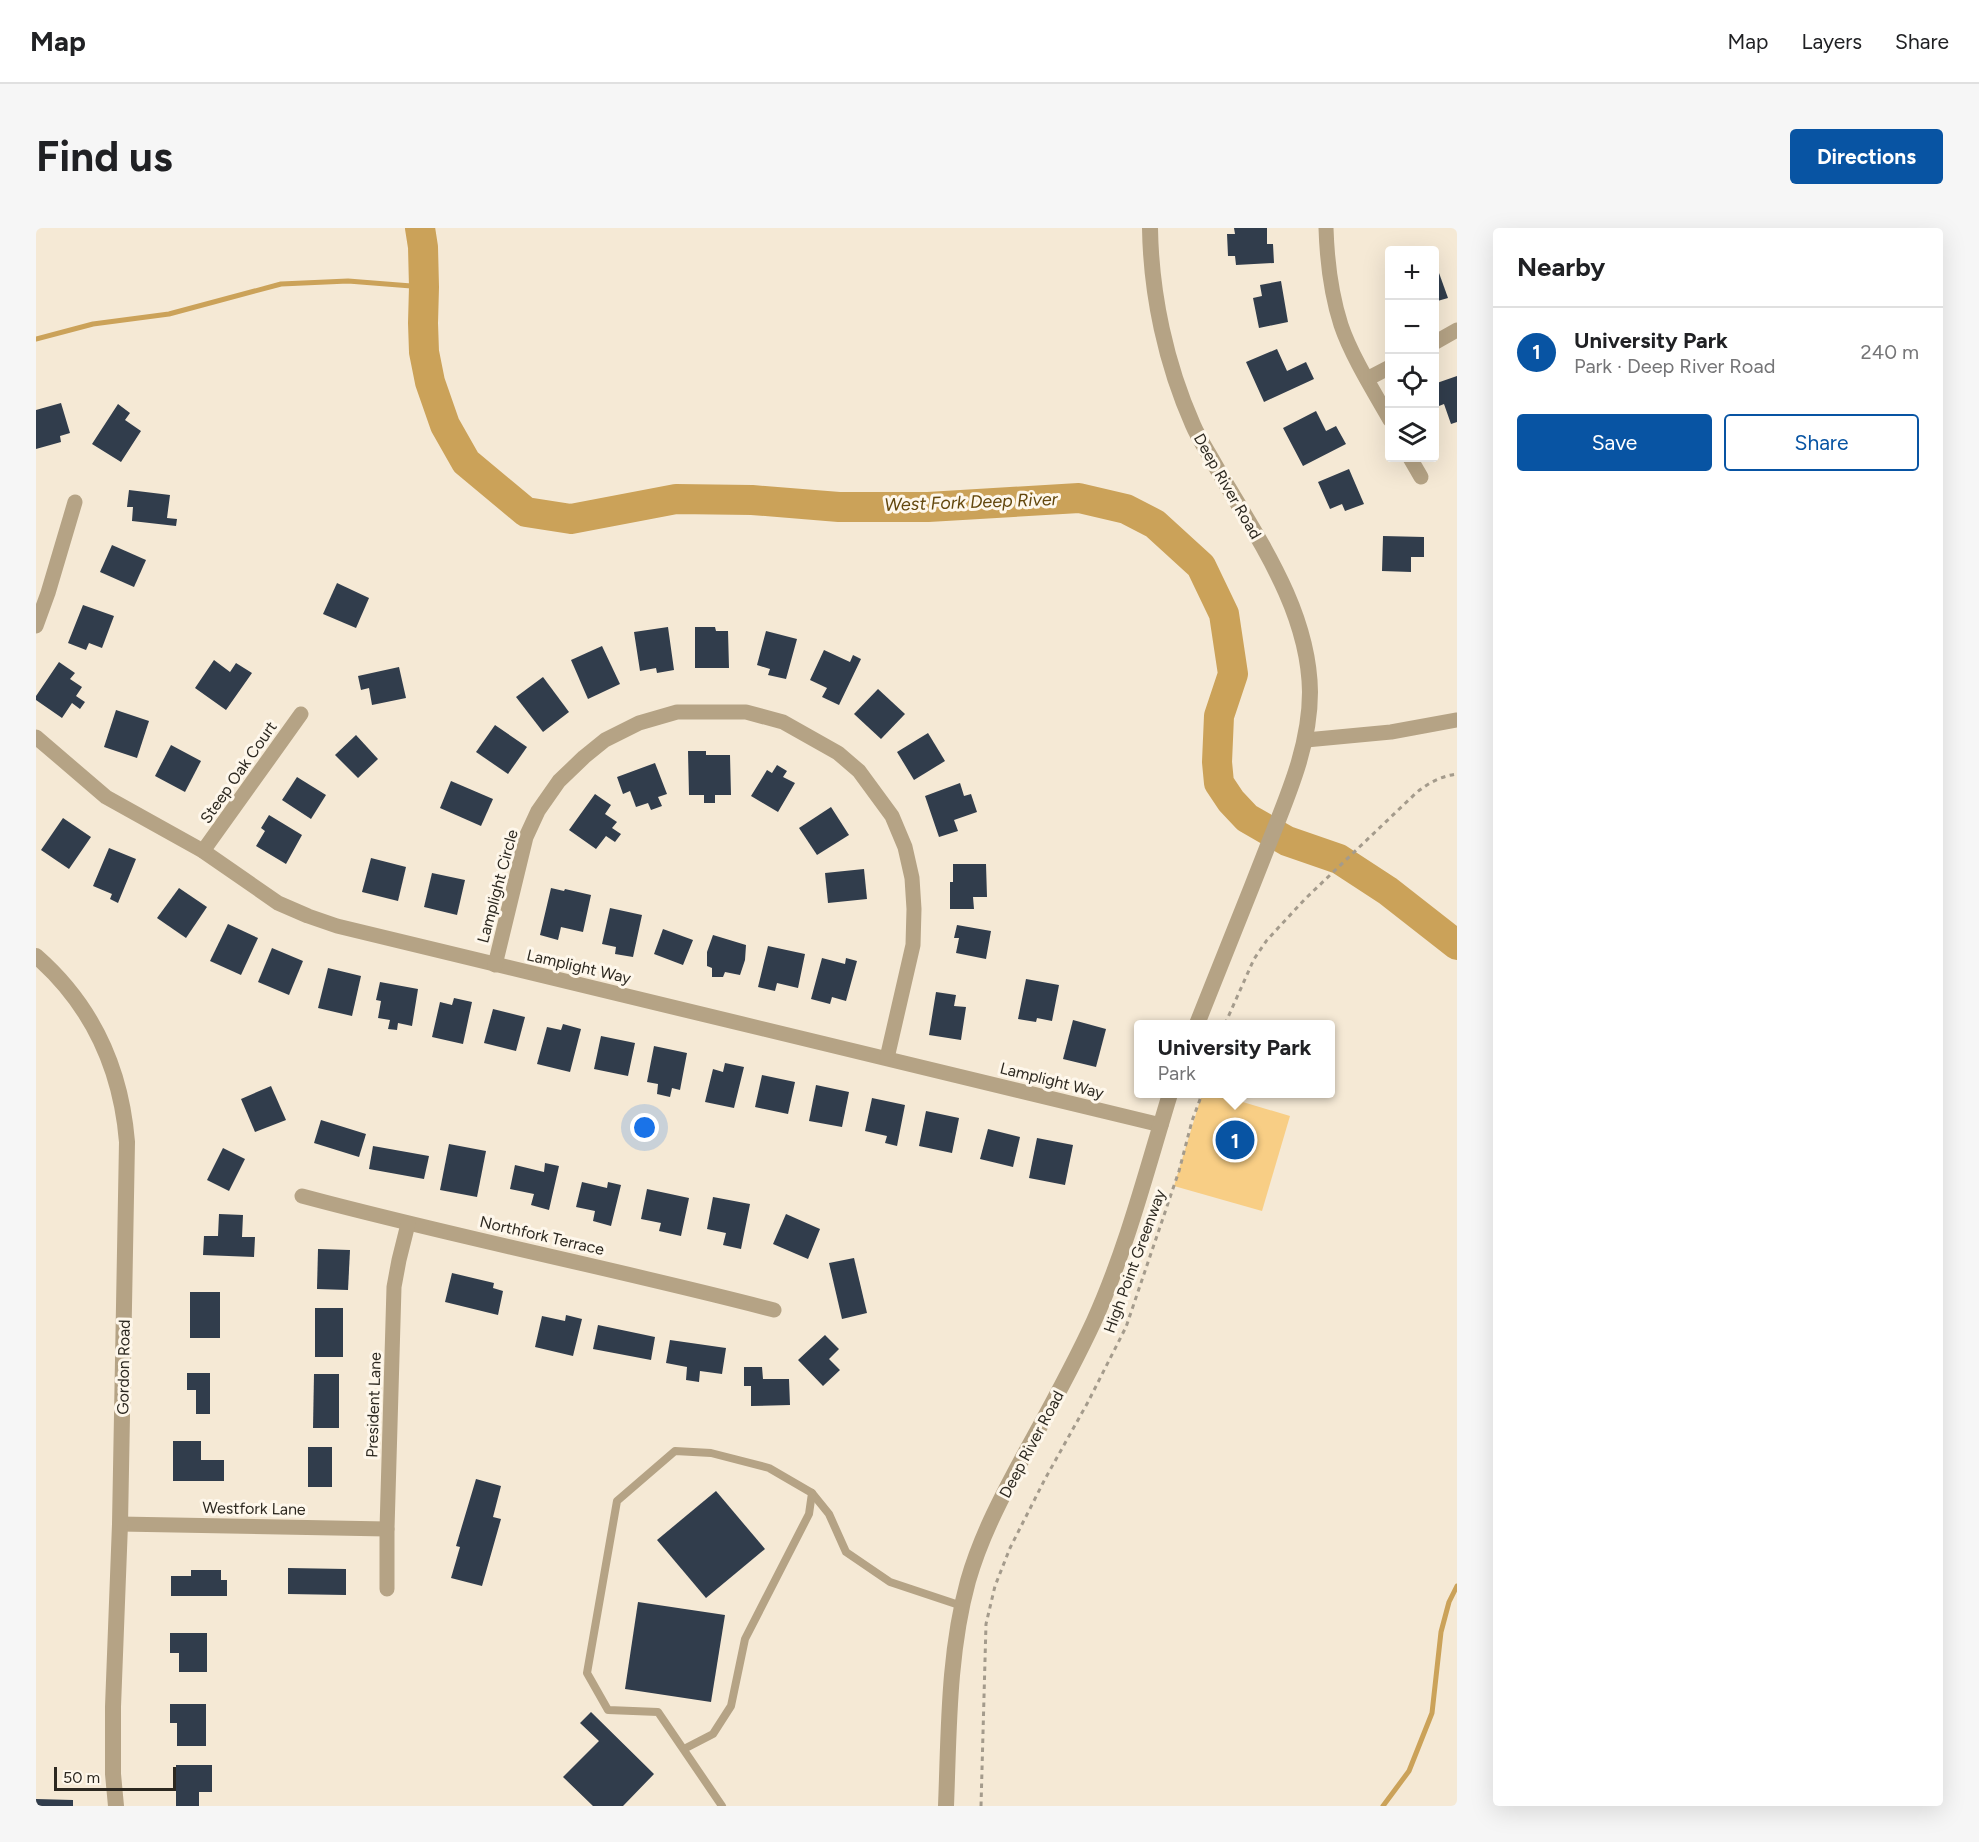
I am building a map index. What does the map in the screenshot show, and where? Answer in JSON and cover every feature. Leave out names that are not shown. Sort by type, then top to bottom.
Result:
[{"type":"street","name":"Deep River Road","points":[[1150,228],[1150,262],[1167,355],[1190,416],[1205,447],[1269,557],[1288,597],[1296,617],[1309,672],[1310,692],[1306,740],[1291,786],[1199,1020]]},
{"type":"street","points":[[1326,228],[1331,281],[1341,325],[1385,413]]},
{"type":"street","points":[[1439,340],[1457,330]]},
{"type":"street","points":[[1367,379],[1385,369]]},
{"type":"street","points":[[1412,462],[1421,477]]},
{"type":"street","points":[[36,626],[75,502]]},
{"type":"street","name":"Lamplight Circle","points":[[495,965],[526,837],[538,811],[559,781],[605,740],[639,723],[677,712],[746,712],[783,722],[838,753],[859,771],[892,816],[905,847],[912,878],[913,945],[887,1058]]},
{"type":"street","name":"Steep Oak Court","points":[[203,851],[301,714]]},
{"type":"street","points":[[1306,740],[1398,731],[1457,720]]},
{"type":"street","name":"Lamplight Way","points":[[36,737],[106,798],[203,851],[278,903],[308,916],[365,934],[1161,1125]]},
{"type":"street","name":"Gordon Road","points":[[36,956],[69,989],[92,1022],[114,1072],[125,1117],[127,1142],[120,1524],[112,1748],[116,1806]]},
{"type":"street","name":"Deep River Road","points":[[946,1806],[952,1682],[962,1606],[968,1580],[989,1525],[1095,1319],[1125,1238],[1169,1098]]},
{"type":"street","name":"Northfork Terrace","points":[[302,1196],[408,1224],[774,1310]]},
{"type":"street","name":"President Lane","points":[[387,1589],[394,1287],[408,1224]]},
{"type":"street","name":"Westfork Lane","points":[[120,1524],[387,1529]]},
{"type":"lane","points":[[722,1806],[658,1712],[608,1710],[587,1673],[617,1501],[675,1451],[711,1453],[769,1468],[812,1493],[829,1514],[846,1552],[890,1582],[962,1606]]},
{"type":"lane","points":[[684,1749],[713,1734],[731,1706],[745,1639],[808,1514],[812,1493]]},
{"type":"path","points":[[1227,1020],[1254,959],[1267,940],[1305,899],[1429,783],[1457,774]]},
{"type":"path","name":"High Point Greenway","points":[[981,1806],[986,1624],[995,1586],[1010,1548],[1126,1327],[1179,1171],[1201,1098]]},
{"type":"shaded area","points":[[1201,1098],[1229,1098],[1290,1116],[1262,1211],[1174,1186]]},
{"type":"building","points":[[1234,228],[1267,228],[1267,244],[1273,244],[1274,263],[1236,265],[1235,256],[1228,256],[1227,234],[1235,234]]},
{"type":"building","points":[[1439,273],[1448,298],[1439,301]]},
{"type":"building","points":[[1281,281],[1288,322],[1259,328],[1253,298],[1262,296],[1260,285]]},
{"type":"building","points":[[1277,349],[1287,371],[1306,362],[1314,379],[1264,402],[1246,362]]},
{"type":"building","points":[[1457,376],[1457,422],[1451,424],[1444,404],[1439,406],[1439,382]]},
{"type":"building","points":[[61,403],[70,433],[60,436],[61,442],[36,449],[36,410]]},
{"type":"building","points":[[118,404],[130,413],[125,420],[141,431],[121,462],[92,444]]},
{"type":"building","points":[[1316,411],[1326,431],[1336,426],[1346,444],[1303,466],[1283,428]]},
{"type":"building","points":[[1349,469],[1364,504],[1345,511],[1342,504],[1330,509],[1318,482]]},
{"type":"building","points":[[129,490],[170,495],[167,518],[177,519],[176,526],[132,521],[133,507],[127,507]]},
{"type":"building","points":[[1383,536],[1424,537],[1424,557],[1411,557],[1411,572],[1382,571]]},
{"type":"building","points":[[112,545],[146,560],[134,587],[100,572]]},
{"type":"building","points":[[337,583],[369,598],[356,628],[323,614]]},
{"type":"building","points":[[83,605],[114,616],[102,648],[89,643],[86,650],[68,643]]},
{"type":"building","points":[[668,627],[674,670],[657,673],[656,668],[640,671],[634,632]]},
{"type":"building","points":[[695,627],[715,627],[716,631],[728,631],[729,668],[695,668]]},
{"type":"building","points":[[766,631],[797,639],[786,679],[768,675],[770,669],[757,665]]},
{"type":"building","points":[[602,646],[620,684],[588,699],[571,660]]},
{"type":"building","points":[[824,650],[850,662],[853,655],[861,659],[839,705],[822,697],[827,688],[810,680]]},
{"type":"building","points":[[214,660],[230,672],[236,663],[252,673],[226,710],[195,688]]},
{"type":"building","points":[[59,662],[75,673],[70,679],[82,687],[76,696],[85,702],[80,709],[72,703],[62,718],[36,700],[36,696]]},
{"type":"building","points":[[399,667],[406,698],[372,705],[369,688],[361,690],[358,676]]},
{"type":"building","points":[[543,677],[569,712],[543,732],[516,697]]},
{"type":"building","points":[[878,689],[905,714],[881,739],[854,714]]},
{"type":"building","points":[[116,710],[149,721],[137,758],[104,747]]},
{"type":"building","points":[[495,725],[527,747],[508,774],[476,752]]},
{"type":"building","points":[[928,733],[945,761],[914,780],[897,752]]},
{"type":"building","points":[[356,735],[378,759],[358,778],[335,755]]},
{"type":"building","points":[[171,745],[201,761],[185,792],[155,776]]},
{"type":"building","points":[[688,751],[706,751],[706,755],[730,755],[731,795],[715,795],[715,803],[704,803],[704,795],[689,795]]},
{"type":"building","points":[[655,763],[667,794],[658,797],[662,806],[651,810],[648,803],[636,807],[630,791],[623,794],[617,777]]},
{"type":"building","points":[[777,765],[787,771],[783,777],[795,783],[778,812],[751,796],[767,770],[772,773]]},
{"type":"building","points":[[297,777],[326,795],[311,819],[282,800]]},
{"type":"building","points":[[451,781],[493,799],[481,826],[440,808]]},
{"type":"building","points":[[960,783],[964,796],[971,794],[977,812],[954,820],[958,831],[939,837],[925,796]]},
{"type":"building","points":[[595,794],[611,805],[605,814],[617,822],[612,828],[621,834],[615,842],[606,836],[596,849],[569,830]]},
{"type":"building","points":[[831,807],[849,835],[817,855],[799,828]]},
{"type":"building","points":[[269,815],[302,835],[286,864],[256,846],[265,831],[261,828]]},
{"type":"building","points":[[63,818],[91,837],[69,869],[41,850]]},
{"type":"building","points":[[109,848],[136,859],[118,903],[110,899],[112,894],[93,886]]},
{"type":"building","points":[[371,858],[406,867],[398,901],[362,892]]},
{"type":"building","points":[[953,864],[986,864],[987,897],[973,897],[974,909],[950,909]]},
{"type":"building","points":[[864,869],[867,899],[828,903],[825,873]]},
{"type":"building","points":[[432,873],[465,880],[457,915],[424,907]]},
{"type":"building","points":[[179,888],[207,907],[186,938],[157,918]]},
{"type":"building","points":[[551,888],[591,895],[583,932],[561,927],[558,940],[540,935]]},
{"type":"building","points":[[610,908],[642,915],[633,957],[615,954],[616,947],[602,944]]},
{"type":"building","points":[[228,924],[258,938],[241,975],[210,961]]},
{"type":"building","points":[[957,925],[991,931],[986,959],[956,953],[959,938],[954,938]]},
{"type":"building","points":[[663,929],[693,940],[683,965],[654,954]]},
{"type":"building","points":[[713,935],[746,945],[745,960],[740,975],[725,972],[723,977],[712,977],[712,968],[707,966],[707,952]]},
{"type":"building","points":[[768,946],[805,954],[798,988],[777,983],[775,991],[758,987]]},
{"type":"building","points":[[272,948],[303,961],[289,995],[258,982]]},
{"type":"building","points":[[822,958],[845,964],[846,958],[857,961],[846,1001],[832,997],[830,1004],[811,999]]},
{"type":"building","points":[[328,968],[361,976],[352,1016],[318,1008]]},
{"type":"building","points":[[1026,979],[1059,985],[1052,1021],[1037,1018],[1036,1022],[1018,1019]]},
{"type":"building","points":[[380,982],[418,989],[412,1026],[398,1023],[397,1030],[388,1029],[390,1020],[378,1018],[381,1001],[376,1000]]},
{"type":"building","points":[[936,992],[956,995],[954,1006],[966,1007],[961,1040],[929,1035]]},
{"type":"building","points":[[454,998],[472,1002],[463,1044],[432,1037],[440,1002],[452,1005]]},
{"type":"building","points":[[493,1009],[525,1017],[516,1051],[484,1043]]},
{"type":"building","points":[[1073,1020],[1106,1029],[1096,1067],[1063,1059]]},
{"type":"building","points":[[563,1024],[581,1029],[570,1072],[537,1064],[547,1027],[561,1030]]},
{"type":"building","points":[[601,1036],[635,1043],[628,1076],[594,1069]]},
{"type":"building","points":[[654,1046],[687,1053],[680,1090],[672,1088],[670,1097],[657,1094],[658,1084],[647,1082]]},
{"type":"building","points":[[725,1063],[744,1067],[734,1108],[705,1102],[713,1069],[723,1072]]},
{"type":"building","points":[[762,1075],[795,1082],[788,1114],[755,1107]]},
{"type":"building","points":[[816,1085],[849,1092],[842,1127],[809,1121]]},
{"type":"building","points":[[271,1086],[286,1120],[255,1132],[241,1099]]},
{"type":"building","points":[[872,1098],[905,1105],[897,1146],[885,1143],[887,1136],[865,1131]]},
{"type":"building","points":[[926,1111],[959,1118],[952,1153],[919,1146]]},
{"type":"building","points":[[321,1120],[366,1134],[359,1157],[314,1143]]},
{"type":"building","points":[[988,1129],[1020,1137],[1013,1167],[980,1159]]},
{"type":"building","points":[[1037,1138],[1073,1145],[1065,1185],[1029,1178]]},
{"type":"building","points":[[449,1144],[486,1151],[477,1197],[440,1190]]},
{"type":"building","points":[[373,1146],[429,1156],[424,1179],[369,1169]]},
{"type":"building","points":[[223,1148],[245,1159],[229,1191],[207,1180]]},
{"type":"building","points":[[545,1163],[559,1166],[549,1210],[531,1205],[534,1194],[510,1189],[515,1165],[544,1172]]},
{"type":"building","points":[[582,1182],[607,1188],[608,1182],[621,1185],[611,1226],[593,1221],[595,1211],[576,1207]]},
{"type":"building","points":[[647,1189],[689,1198],[681,1236],[659,1231],[661,1223],[641,1219]]},
{"type":"building","points":[[713,1197],[750,1204],[741,1249],[723,1245],[726,1233],[707,1229]]},
{"type":"building","points":[[219,1214],[243,1215],[242,1237],[255,1237],[254,1257],[203,1255],[204,1236],[218,1236]]},
{"type":"building","points":[[786,1214],[820,1229],[808,1259],[773,1244]]},
{"type":"building","points":[[318,1249],[350,1250],[348,1290],[317,1289]]},
{"type":"building","points":[[854,1258],[867,1313],[842,1319],[829,1263]]},
{"type":"building","points":[[452,1273],[494,1283],[493,1288],[503,1291],[498,1315],[445,1302]]},
{"type":"building","points":[[190,1292],[220,1292],[220,1338],[190,1338]]},
{"type":"building","points":[[315,1308],[343,1308],[343,1357],[315,1357]]},
{"type":"building","points":[[566,1315],[582,1319],[573,1356],[535,1347],[542,1316],[565,1321]]},
{"type":"building","points":[[598,1325],[655,1337],[651,1360],[593,1349]]},
{"type":"building","points":[[825,1335],[839,1349],[829,1359],[840,1370],[823,1386],[798,1360]]},
{"type":"building","points":[[670,1340],[726,1348],[722,1374],[700,1371],[699,1382],[686,1380],[687,1367],[666,1363]]},
{"type":"building","points":[[744,1367],[762,1367],[763,1379],[789,1379],[790,1405],[751,1406],[751,1386],[744,1386]]},
{"type":"building","points":[[187,1373],[210,1373],[210,1414],[196,1414],[196,1390],[187,1390]]},
{"type":"building","points":[[314,1374],[339,1374],[339,1428],[313,1428]]},
{"type":"building","points":[[173,1441],[201,1441],[201,1460],[224,1460],[224,1481],[173,1481]]},
{"type":"building","points":[[308,1447],[332,1447],[332,1487],[308,1487]]},
{"type":"building","points":[[476,1479],[501,1486],[493,1517],[501,1519],[482,1586],[451,1578],[460,1547],[456,1546]]},
{"type":"building","points":[[716,1491],[765,1549],[706,1598],[657,1540]]},
{"type":"building","points":[[288,1568],[346,1569],[346,1595],[288,1594]]},
{"type":"building","points":[[191,1570],[221,1570],[221,1580],[227,1580],[227,1596],[171,1596],[171,1576],[191,1576]]},
{"type":"building","points":[[638,1602],[725,1615],[711,1702],[625,1689]]},
{"type":"building","points":[[170,1633],[207,1633],[207,1672],[179,1672],[179,1653],[170,1653]]},
{"type":"building","points":[[170,1704],[206,1704],[206,1746],[177,1746],[177,1723],[170,1723]]},
{"type":"building","points":[[591,1712],[654,1774],[623,1806],[593,1806],[563,1777],[599,1741],[580,1723]]},
{"type":"building","points":[[176,1765],[212,1765],[212,1792],[199,1792],[199,1806],[176,1806]]},
{"type":"building","points":[[36,1799],[73,1800],[73,1806],[36,1806]]},
{"type":"waterway","name":"West Fork Deep River","points":[[420,228],[423,247],[424,352],[430,382],[445,425],[466,462],[526,512],[571,519],[676,499],[752,500],[839,507],[928,507],[1079,498],[1126,509],[1155,524],[1201,566],[1224,614],[1233,674],[1219,716],[1217,762],[1219,783],[1231,801],[1247,818],[1287,841],[1339,859],[1388,891],[1457,945]]},
{"type":"waterway","points":[[36,339],[93,324],[169,314],[281,284],[348,281],[424,287]]},
{"type":"waterway","points":[[1383,1806],[1409,1771],[1432,1713],[1441,1632],[1449,1602],[1457,1586]]},
{"type":"place","name":"University Park","points":[[1235,1140]]}]
